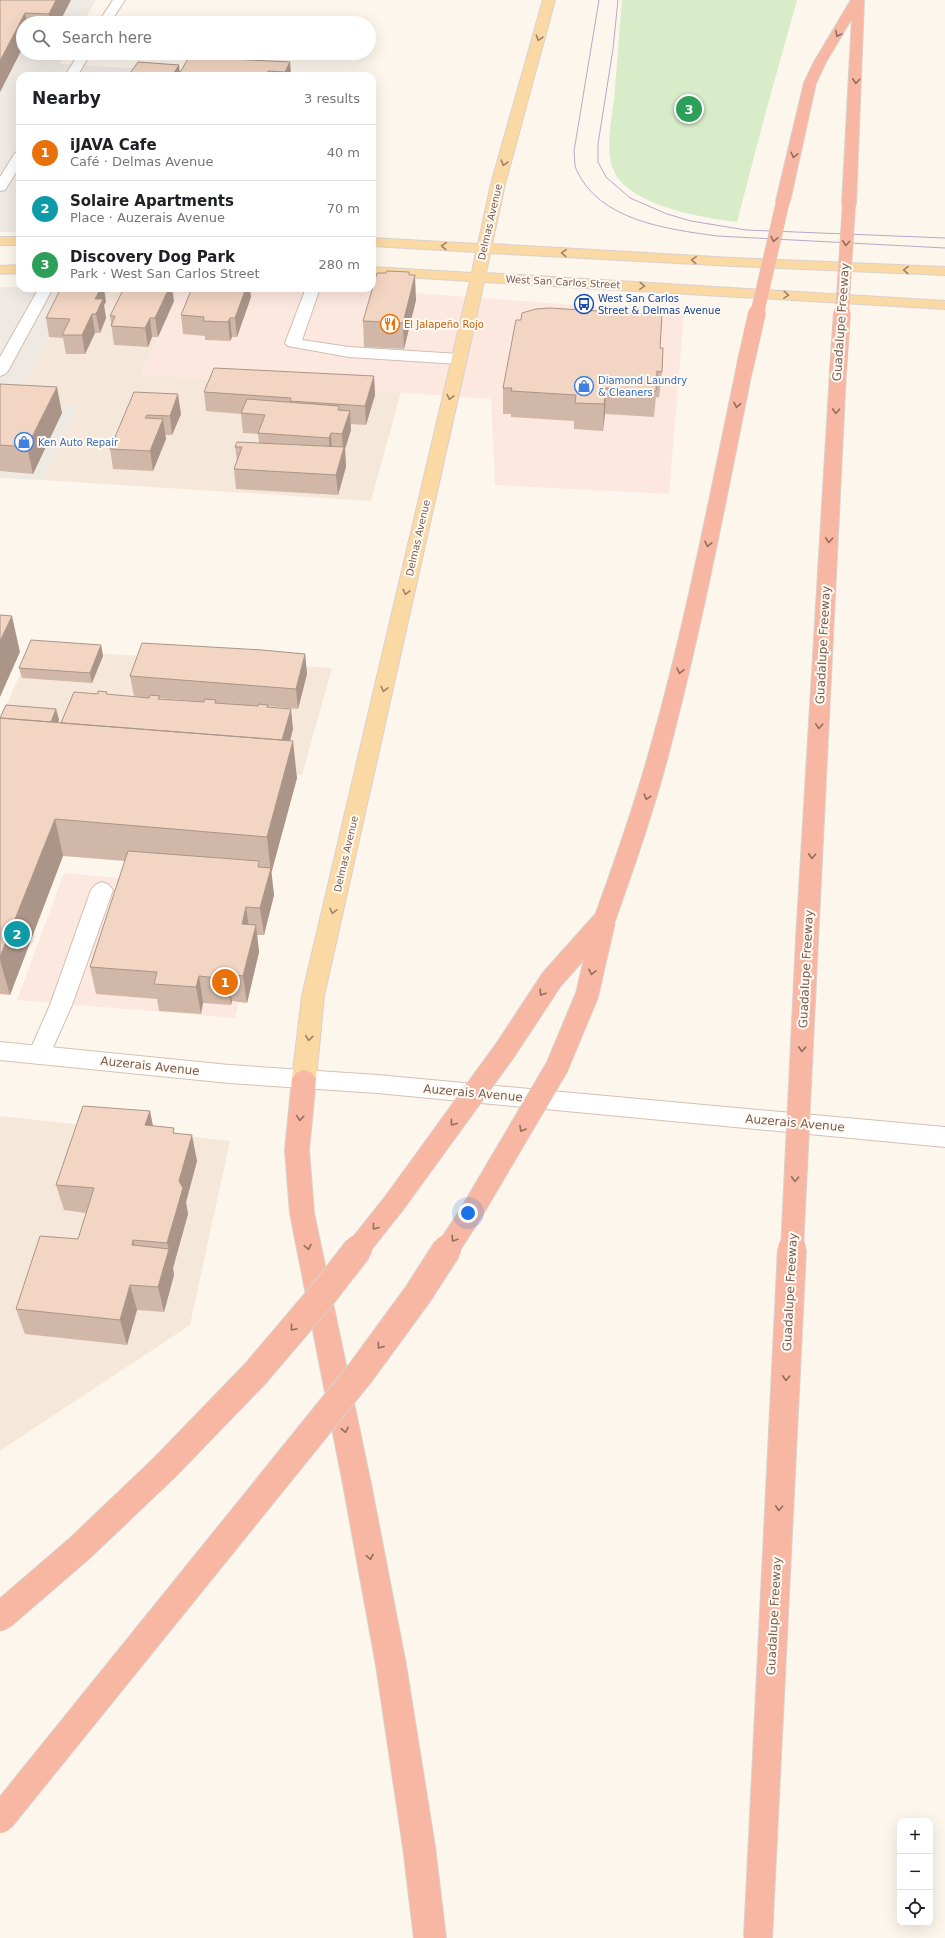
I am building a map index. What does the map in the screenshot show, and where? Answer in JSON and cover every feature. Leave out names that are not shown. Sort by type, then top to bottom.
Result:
[{"type":"highway","points":[[0,1819],[361,1372],[418,1294],[475,1207],[557,1067],[587,995],[604,921],[630,849],[660,749],[679,675],[716,506],[744,366],[810,83],[820,62],[858,0]]},
{"type":"highway","name":"Guadalupe Freeway","points":[[758,1938],[807,940],[838,372],[849,204],[851,133],[858,60],[858,0]]},
{"type":"highway","points":[[0,1617],[80,1548],[165,1467],[255,1374],[323,1294],[395,1202],[506,1049],[552,979],[604,921]]},
{"type":"highway","points":[[304,1080],[297,1150],[302,1213],[394,1674],[422,1865],[430,1938]]},
{"type":"main road","name":"Delmas Avenue","points":[[304,1080],[313,996],[478,278],[483,248],[498,184],[549,0]]},
{"type":"main road","points":[[0,241],[16,241]]},
{"type":"main road","points":[[376,242],[733,262],[945,271]]},
{"type":"main road","points":[[0,270],[16,270]]},
{"type":"main road","name":"West San Carlos Street","points":[[376,271],[945,306]]},
{"type":"street","points":[[109,16],[119,0]]},
{"type":"street","points":[[73,72],[81,60]]},
{"type":"street","points":[[0,187],[16,162]]},
{"type":"street","points":[[0,371],[44,292]]},
{"type":"street","points":[[312,292],[293,343],[349,352],[459,359]]},
{"type":"street","points":[[39,1055],[61,1005],[102,890]]},
{"type":"street","name":"Auzerais Avenue","points":[[0,1051],[229,1074],[377,1084],[945,1138]]},
{"type":"shaded area","points":[[0,0],[96,0],[87,16],[16,16],[16,60],[62,60],[60,64],[199,72],[16,72],[16,232],[0,232]]},
{"type":"shaded area","points":[[0,287],[16,287],[16,292],[72,292],[13,404],[78,407],[42,480],[0,478]]},
{"type":"shaded area","points":[[376,290],[684,313],[669,494],[495,485],[491,399],[141,374],[180,292],[376,292]]},
{"type":"shaded area","points":[[72,292],[180,292],[141,374],[401,392],[371,501],[42,480],[78,407],[13,404]]},
{"type":"shaded area","points":[[31,649],[332,668],[302,775],[0,749],[0,720]]},
{"type":"shaded area","points":[[64,873],[268,892],[235,1018],[17,1000]]},
{"type":"shaded area","points":[[0,1116],[230,1141],[190,1325],[0,1451]]},
{"type":"green space","points":[[622,0],[797,0],[737,222],[704,217],[665,207],[646,199],[630,189],[618,177],[611,163],[609,139],[614,100]]},
{"type":"building","points":[[0,0],[56,0],[49,14],[25,13],[23,16],[16,16],[16,30],[0,61]]},
{"type":"building","points":[[187,60],[250,60],[290,62],[285,72],[180,72]]},
{"type":"building","points":[[138,62],[179,65],[175,72],[131,72]]},
{"type":"building","points":[[387,271],[409,272],[409,275],[415,275],[403,323],[363,321],[371,292],[376,292],[377,273],[386,273]]},
{"type":"building","points":[[59,292],[99,292],[95,299],[103,299],[96,314],[92,314],[82,335],[62,335],[70,319],[46,318]]},
{"type":"building","points":[[122,292],[167,292],[155,318],[150,318],[145,328],[111,326],[115,316],[110,316]]},
{"type":"building","points":[[190,292],[245,292],[235,318],[230,318],[228,322],[203,321],[204,317],[181,315]]},
{"type":"building","name":"Diamond Laundry & Cleaners","points":[[549,308],[662,315],[660,348],[663,348],[662,372],[657,371],[656,391],[606,388],[604,404],[575,403],[576,395],[511,391],[512,388],[503,388],[516,320],[521,320],[522,313],[536,309]]},
{"type":"building","points":[[214,368],[374,376],[365,406],[290,401],[291,398],[204,392]]},
{"type":"building","points":[[0,384],[57,387],[27,447],[0,445]]},
{"type":"building","points":[[134,392],[178,394],[170,416],[147,415],[145,418],[163,419],[150,451],[110,449]]},
{"type":"building","points":[[247,399],[339,406],[338,410],[350,411],[342,434],[331,433],[329,438],[258,433],[265,415],[241,413]]},
{"type":"building","points":[[237,442],[344,447],[336,475],[234,469],[242,447],[235,447]]},
{"type":"building","points":[[0,615],[12,616],[0,641]]},
{"type":"building","points":[[31,640],[101,645],[90,673],[19,668]]},
{"type":"building","points":[[142,643],[305,654],[296,689],[130,676]]},
{"type":"building","points":[[98,691],[107,692],[106,694],[149,698],[150,695],[160,696],[158,699],[204,702],[205,699],[216,700],[215,703],[258,706],[259,704],[268,705],[267,707],[291,709],[282,740],[61,723],[74,692],[98,694]]},
{"type":"building","points":[[6,705],[56,709],[51,722],[0,718]]},
{"type":"building","points":[[0,718],[293,741],[267,837],[55,819],[0,957]]},
{"type":"building","points":[[128,851],[259,861],[258,867],[271,868],[260,908],[246,907],[242,924],[256,925],[243,976],[227,974],[226,979],[199,976],[196,987],[154,984],[157,972],[90,967]]},
{"type":"building","points":[[83,1106],[150,1111],[145,1125],[174,1128],[173,1133],[192,1135],[179,1181],[183,1188],[167,1243],[133,1240],[132,1245],[169,1249],[158,1287],[130,1285],[120,1320],[16,1309],[40,1236],[78,1239],[94,1188],[56,1185]]},
{"type":"tram line","points":[[599,0],[574,151],[576,169],[587,187],[601,200],[618,211],[636,219],[677,230],[717,236],[945,248]]},
{"type":"tram line","points":[[618,0],[613,49],[598,144],[598,162],[606,177],[630,198],[667,214],[691,221],[746,230],[945,238]]},
{"type":"place","name":"Discovery Dog Park","points":[[689,109]]},
{"type":"place","name":"West San Carlos Street & Delmas Avenue","points":[[584,304]]},
{"type":"place","name":"El Jalapeño Rojo","points":[[390,324]]},
{"type":"place","name":"Diamond Laundry & Cleaners","points":[[584,386]]},
{"type":"place","name":"Ken Auto Repair","points":[[24,442]]},
{"type":"place","name":"Solaire Apartments","points":[[17,934]]},
{"type":"place","name":"iJAVA Cafe","points":[[225,982]]}]
